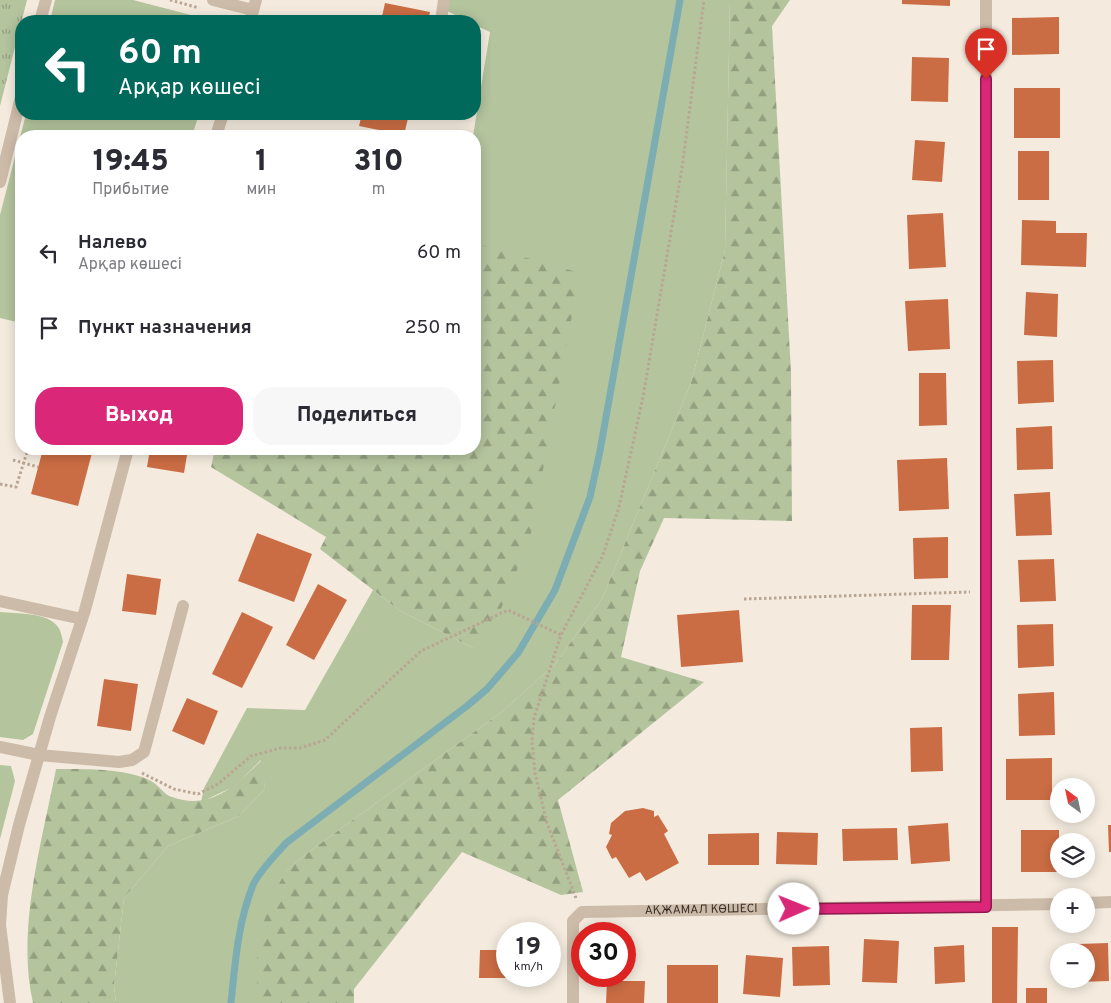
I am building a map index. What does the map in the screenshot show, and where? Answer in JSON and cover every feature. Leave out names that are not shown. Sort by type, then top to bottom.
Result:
[{"type":"street","points":[[42,15],[46,0]]},
{"type":"street","points":[[213,0],[253,10]]},
{"type":"street","points":[[442,15],[444,0]]},
{"type":"street","points":[[986,0],[986,907]]},
{"type":"street","points":[[0,182],[15,120]]},
{"type":"street","points":[[10,1003],[0,925],[2,896],[39,755],[82,619],[126,455]]},
{"type":"street","points":[[0,601],[82,619]]},
{"type":"street","points":[[0,747],[39,755],[119,762],[132,760],[144,752],[183,606]]},
{"type":"street","points":[[1095,903],[1111,902]]},
{"type":"street","name":"АҚЖАМАЛ КӨШЕСІ","points":[[582,912],[986,907],[1050,904]]},
{"type":"street","points":[[573,1003],[573,922],[582,912]]},
{"type":"path","points":[[582,912],[547,823],[535,773],[532,742],[534,718],[561,635],[603,555],[621,498],[643,397],[679,187],[704,0]]},
{"type":"path","points":[[0,484],[16,487],[26,455]]},
{"type":"path","points":[[12,460],[38,467]]},
{"type":"path","points":[[744,599],[986,591]]},
{"type":"path","points":[[119,762],[174,789],[198,794],[218,784],[251,756],[281,748],[300,748],[325,740],[421,651],[508,610],[561,635]]},
{"type":"green space","points":[[0,0],[27,0],[23,15],[15,15],[15,47],[0,106]]},
{"type":"green space","points":[[55,0],[133,0],[191,15],[51,15]]},
{"type":"green space","points":[[447,0],[730,0],[725,250],[691,383],[602,599],[555,664],[503,711],[306,854],[287,870],[257,942],[257,1003],[116,1003],[114,986],[124,898],[168,846],[239,816],[265,789],[261,760],[235,786],[201,802],[204,788],[247,708],[305,710],[373,590],[399,610],[473,648],[499,251],[481,245],[481,130],[474,130],[476,120],[481,120],[481,87],[490,32],[481,28],[481,15],[455,15],[445,10]]},
{"type":"green space","points":[[730,0],[790,0],[772,26],[791,373],[792,521],[664,518],[640,571],[621,657],[704,682],[558,800],[583,892],[561,895],[462,852],[354,989],[354,1003],[257,1003],[257,942],[273,894],[287,870],[306,854],[503,711],[555,664],[602,599],[691,383],[725,250]]},
{"type":"green space","points":[[24,120],[197,120],[194,130],[22,130]]},
{"type":"green space","points":[[15,157],[15,322],[0,318],[0,215]]},
{"type":"green space","points":[[481,245],[580,273],[530,539],[498,616],[473,648],[399,610],[320,549],[326,537],[211,467],[214,455],[481,455]]},
{"type":"green space","points":[[0,612],[40,616],[47,619],[58,627],[63,642],[33,734],[23,740],[0,737]]},
{"type":"green space","points":[[262,760],[265,789],[239,816],[168,846],[124,898],[114,986],[116,1003],[33,1003],[27,946],[29,916],[38,856],[56,769],[118,771],[151,781],[169,796],[199,801],[222,793]]},
{"type":"green space","points":[[0,765],[11,766],[15,781],[0,839]]},
{"type":"building","points":[[902,0],[950,0],[950,6],[902,4]]},
{"type":"building","points":[[385,3],[430,12],[429,15],[382,15]]},
{"type":"building","points":[[1059,17],[1059,54],[1012,55],[1012,18]]},
{"type":"building","points":[[912,57],[949,58],[948,102],[911,101]]},
{"type":"building","points":[[1014,88],[1060,88],[1060,138],[1014,138]]},
{"type":"building","points":[[360,120],[408,120],[405,130],[379,130],[359,126]]},
{"type":"building","points":[[915,140],[945,142],[942,182],[912,180]]},
{"type":"building","points":[[1018,151],[1049,151],[1049,200],[1018,200]]},
{"type":"building","points":[[943,213],[946,267],[909,269],[907,215]]},
{"type":"building","points":[[1022,220],[1056,221],[1056,233],[1087,233],[1086,267],[1021,265]]},
{"type":"building","points":[[1026,292],[1058,294],[1057,337],[1024,335]]},
{"type":"building","points":[[948,299],[950,349],[908,351],[905,301]]},
{"type":"building","points":[[1053,360],[1054,402],[1018,404],[1017,361]]},
{"type":"building","points":[[919,373],[946,373],[947,425],[919,426]]},
{"type":"building","points":[[1052,426],[1053,469],[1017,470],[1016,428]]},
{"type":"building","points":[[41,455],[91,455],[78,506],[31,494]]},
{"type":"building","points":[[149,455],[187,455],[184,473],[147,467]]},
{"type":"building","points":[[947,458],[949,509],[899,511],[897,460]]},
{"type":"building","points":[[1050,492],[1052,535],[1016,536],[1014,494]]},
{"type":"building","points":[[257,533],[312,554],[294,602],[238,581]]},
{"type":"building","points":[[948,537],[948,578],[914,579],[913,538]]},
{"type":"building","points":[[1054,559],[1056,601],[1020,602],[1018,560]]},
{"type":"building","points":[[127,574],[161,579],[156,615],[122,611]]},
{"type":"building","points":[[318,584],[347,600],[314,660],[286,645]]},
{"type":"building","points":[[912,605],[951,605],[949,660],[911,660]]},
{"type":"building","points":[[739,610],[743,662],[681,667],[677,615]]},
{"type":"building","points":[[242,612],[273,627],[242,688],[212,674]]},
{"type":"building","points":[[1053,624],[1054,666],[1018,668],[1017,625]]},
{"type":"building","points":[[104,679],[138,684],[131,731],[97,726]]},
{"type":"building","points":[[1054,692],[1055,735],[1019,736],[1018,694]]},
{"type":"building","points":[[187,698],[218,711],[204,745],[172,731]]},
{"type":"building","points":[[942,727],[943,771],[911,772],[910,728]]},
{"type":"building","points":[[1052,758],[1050,800],[1006,800],[1006,759]]},
{"type":"building","points":[[643,808],[654,811],[654,817],[658,815],[668,831],[664,834],[679,863],[646,881],[640,872],[629,878],[616,857],[612,859],[606,847],[612,835],[609,834],[611,823],[625,811]]},
{"type":"building","points":[[948,823],[950,861],[911,864],[908,826]]},
{"type":"building","points":[[1108,825],[1111,825],[1111,852],[1109,852]]},
{"type":"building","points":[[897,828],[898,860],[843,861],[842,829]]},
{"type":"building","points":[[1021,830],[1059,830],[1059,833],[1050,833],[1050,872],[1021,872]]},
{"type":"building","points":[[777,832],[818,833],[817,865],[776,864]]},
{"type":"building","points":[[759,833],[759,865],[708,865],[708,834]]},
{"type":"building","points":[[992,927],[1018,927],[1017,1003],[992,1003]]},
{"type":"building","points":[[864,939],[899,941],[897,983],[862,982]]},
{"type":"building","points":[[1095,943],[1108,943],[1109,981],[1095,981]]},
{"type":"building","points":[[964,945],[965,982],[935,984],[934,947]]},
{"type":"building","points":[[829,946],[830,985],[793,986],[792,947]]},
{"type":"building","points":[[480,950],[496,950],[496,978],[479,978]]},
{"type":"building","points":[[746,955],[783,958],[780,997],[743,994]]},
{"type":"building","points":[[667,965],[718,965],[718,1003],[667,1003]]},
{"type":"building","points":[[636,981],[645,981],[644,1003],[606,1003],[607,987],[636,987]]},
{"type":"building","points":[[1026,988],[1047,988],[1047,1003],[1026,1003]]},
{"type":"waterway","points":[[231,1003],[238,943],[248,899],[256,879],[286,843],[487,689],[518,653],[555,590],[590,497],[600,451],[680,0]]},
{"type":"route","points":[[794,909],[986,907],[986,79]]}]
